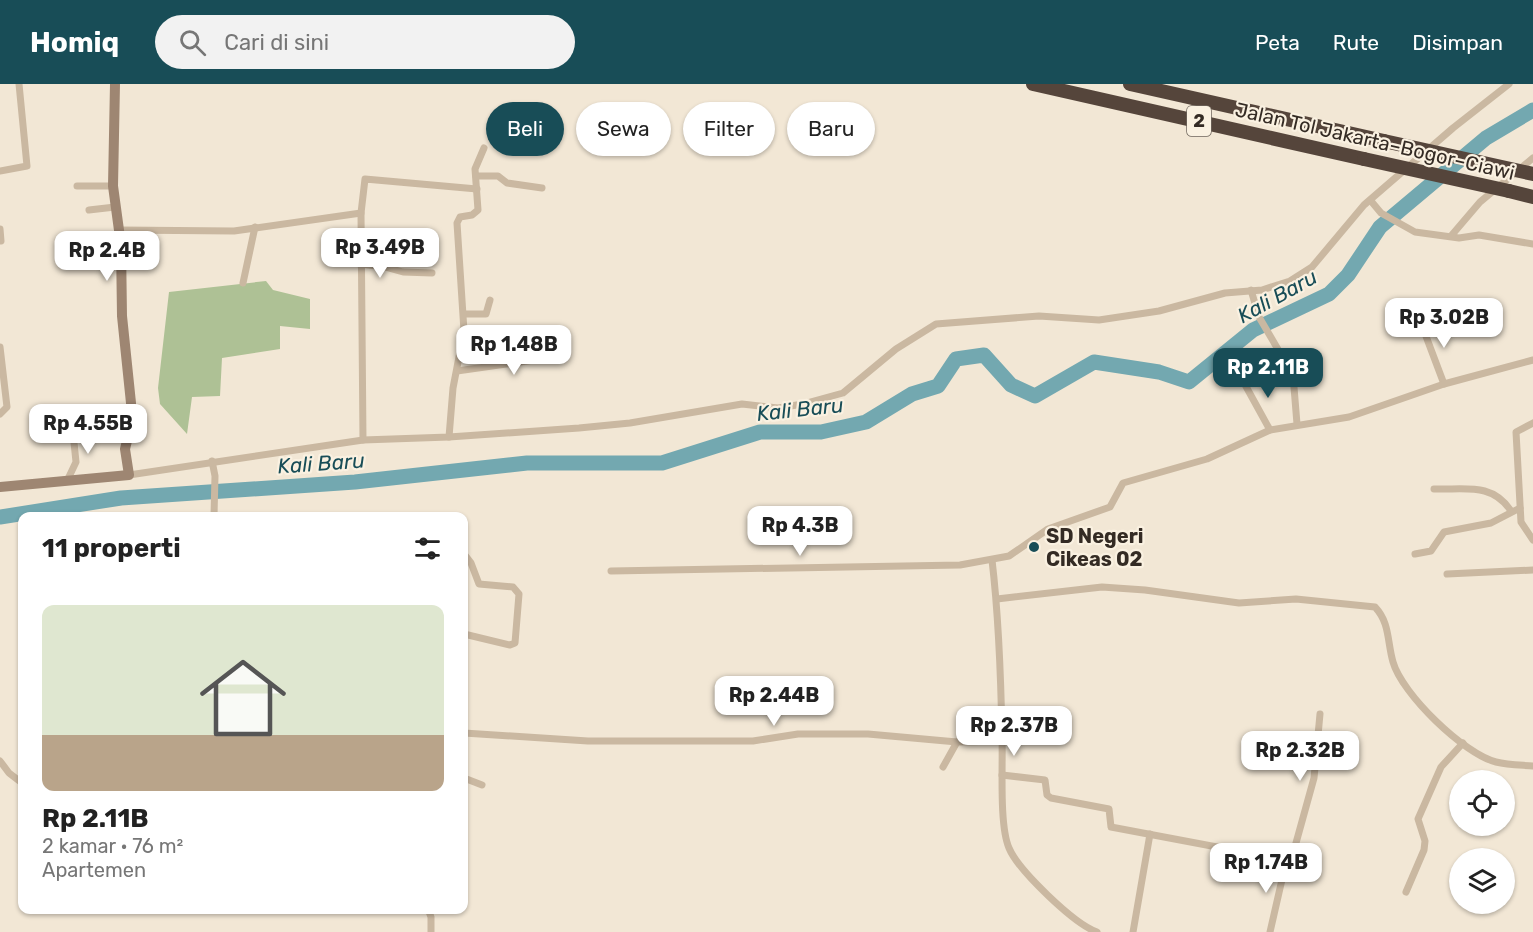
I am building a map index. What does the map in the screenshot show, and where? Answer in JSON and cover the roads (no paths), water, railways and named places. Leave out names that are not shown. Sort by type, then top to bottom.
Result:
[{"type":"highway","name":"Jalan Tol Jakarta–Bogor–Ciawi","points":[[1033,84],[1533,197]]},
{"type":"highway","name":"Jalan Tol Jakarta–Bogor–Ciawi","points":[[1130,84],[1533,174]]},
{"type":"street","points":[[0,171],[27,166],[19,84]]},
{"type":"street","points":[[115,84],[112,186],[119,230],[122,316],[131,403],[131,424],[125,449],[129,475]]},
{"type":"street","points":[[0,487],[210,465],[212,461],[363,440],[449,437],[630,423],[742,404],[778,408],[843,393],[896,349],[936,324],[1039,316],[1099,320],[1159,311],[1225,294],[1263,290],[1301,275],[1323,258],[1346,224],[1453,128],[1509,84]]},
{"type":"street","points":[[449,437],[453,388],[464,337],[457,223],[460,217],[472,216],[478,210],[476,164],[483,156],[484,148]]},
{"type":"street","points":[[1451,236],[1480,202],[1533,158]]},
{"type":"street","points":[[476,176],[498,176],[507,183],[542,188]]},
{"type":"street","points":[[363,440],[361,213],[364,179],[477,189]]},
{"type":"street","points":[[77,186],[112,186]]},
{"type":"street","points":[[1371,201],[1381,213],[1415,232],[1459,238],[1479,235],[1533,244]]},
{"type":"street","points":[[89,210],[115,207]]},
{"type":"street","points":[[119,230],[204,233],[361,213]]},
{"type":"street","points":[[243,283],[255,227]]},
{"type":"street","points":[[0,229],[1,241]]},
{"type":"street","points":[[328,260],[432,273]]},
{"type":"street","points":[[1251,290],[1259,317],[1293,375],[1297,424]]},
{"type":"street","points":[[464,314],[486,314],[490,300]]},
{"type":"street","points":[[1421,323],[1444,384]]},
{"type":"street","points":[[457,371],[534,360],[542,356],[545,349],[561,344]]},
{"type":"street","points":[[0,347],[1,374],[7,407],[0,414]]},
{"type":"street","points":[[610,571],[926,567],[992,560],[1008,556],[1048,529],[1110,507],[1123,483],[1207,459],[1270,430],[1348,417],[1444,384],[1533,360]]},
{"type":"street","points":[[1243,381],[1270,430]]},
{"type":"street","points":[[67,481],[76,462],[72,423]]},
{"type":"street","points":[[1533,423],[1516,432],[1521,522],[1533,540]]},
{"type":"street","points":[[212,461],[215,476],[214,512]]},
{"type":"street","points":[[1434,489],[1489,490],[1499,495],[1511,511]]},
{"type":"street","points":[[1414,554],[1431,551],[1444,532],[1491,523],[1520,508]]},
{"type":"street","points":[[468,559],[479,584],[513,587],[519,594],[515,643],[510,645],[468,635]]},
{"type":"street","points":[[992,560],[997,599],[1006,838],[1012,855],[1062,908],[1078,922],[1097,932]]},
{"type":"street","points":[[1447,574],[1533,570]]},
{"type":"street","points":[[997,599],[1102,587],[1145,590],[1239,603],[1296,599],[1375,607],[1386,618],[1393,663],[1407,691],[1431,717],[1463,743],[1495,762],[1533,766]]},
{"type":"street","points":[[1002,775],[1045,780],[1048,797],[1107,808],[1110,810],[1109,824],[1111,827],[1248,851],[1286,862],[1294,858],[1314,778],[1320,714]]},
{"type":"street","points":[[468,733],[588,741],[753,741],[798,734],[868,734],[957,742],[1002,741]]},
{"type":"street","points":[[943,767],[957,742]]},
{"type":"street","points":[[1407,892],[1424,850],[1425,841],[1418,819],[1441,767],[1463,743]]},
{"type":"street","points":[[0,761],[18,780]]},
{"type":"street","points":[[468,780],[482,785]]},
{"type":"street","points":[[1133,932],[1150,834]]},
{"type":"street","points":[[1270,932],[1286,862]]},
{"type":"street","points":[[429,914],[431,932]]},
{"type":"waterway","name":"Kali Baru","points":[[32,512],[121,498],[355,482],[527,463],[662,463],[760,432],[821,432],[866,422],[912,394],[938,386],[956,359],[984,355],[1011,385],[1035,396],[1094,362],[1159,372],[1189,382],[1253,330],[1329,294],[1348,275],[1380,227],[1486,138],[1533,110]]},
{"type":"waterway","name":"Kali Baru","points":[[0,517],[18,514]]},
{"type":"place","name":"SD Negeri Cikeas 02","points":[[1034,547]]}]
